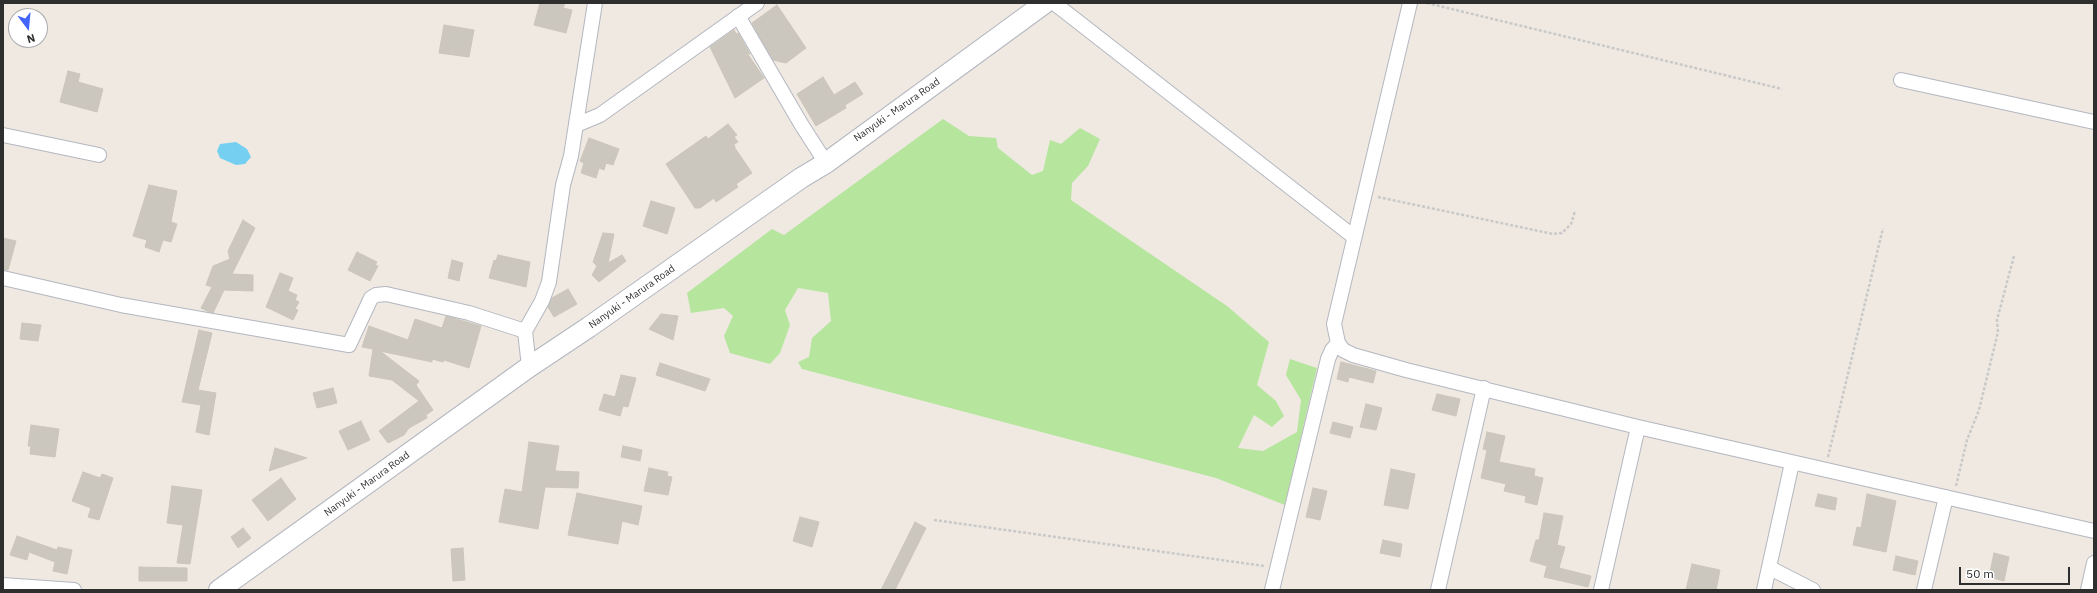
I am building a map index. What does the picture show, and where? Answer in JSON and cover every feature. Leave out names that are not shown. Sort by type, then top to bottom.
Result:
[{"type":"street","points":[[529,367],[525,331],[542,301],[548,282],[563,184],[571,156],[595,3]]},
{"type":"street","points":[[576,125],[600,115],[757,3]]},
{"type":"street","name":"Nanyuki - Marura Road","points":[[218,590],[529,367],[801,178],[826,163],[1045,3]]},
{"type":"street","points":[[1054,3],[1354,237]]},
{"type":"street","points":[[1410,3],[1366,195],[1354,237],[1334,324],[1338,343],[1343,350],[1353,355],[1638,427],[2094,531]]},
{"type":"street","points":[[738,16],[801,124],[826,163]]},
{"type":"street","points":[[1901,80],[2094,122]]},
{"type":"street","points":[[3,135],[99,155]]},
{"type":"street","points":[[3,278],[121,306],[349,344],[371,298],[376,295],[386,294],[469,313],[525,331]]},
{"type":"street","points":[[1272,590],[1328,358],[1338,343]]},
{"type":"street","points":[[1438,590],[1484,388]]},
{"type":"street","points":[[1600,590],[1638,427]]},
{"type":"street","points":[[1764,590],[1792,463]]},
{"type":"street","points":[[1924,590],[1949,498]]},
{"type":"street","points":[[2088,590],[2094,563]]},
{"type":"street","points":[[1770,568],[1813,590]]},
{"type":"street","points":[[3,585],[74,590]]},
{"type":"path","points":[[1428,3],[1782,89]]},
{"type":"path","points":[[1366,195],[1553,234],[1562,233],[1571,224],[1575,211]]},
{"type":"path","points":[[1825,469],[1883,228]]},
{"type":"path","points":[[1949,498],[1967,440],[1979,410],[1998,332],[1996,320],[2014,256]]},
{"type":"path","points":[[934,520],[1277,568]]},
{"type":"green space","points":[[943,119],[969,136],[996,138],[998,148],[1032,175],[1043,171],[1050,140],[1061,144],[1080,128],[1100,139],[1088,166],[1072,183],[1071,200],[1227,306],[1269,342],[1257,385],[1276,401],[1284,416],[1272,427],[1254,415],[1238,448],[1263,451],[1297,432],[1301,400],[1286,375],[1290,359],[1317,368],[1285,505],[1216,478],[802,369],[798,362],[809,357],[812,338],[831,321],[828,293],[798,288],[785,310],[790,325],[780,353],[770,364],[730,353],[724,336],[733,316],[724,308],[691,313],[687,293],[772,229],[784,235]]},
{"type":"water","points":[[236,142],[247,149],[251,157],[245,164],[236,165],[220,158],[217,151],[220,144]]},
{"type":"building","points":[[540,3],[565,3],[563,8],[572,10],[566,33],[534,25]]},
{"type":"building","points":[[777,5],[806,48],[786,63],[773,60],[752,23]]},
{"type":"building","points":[[444,25],[474,30],[469,57],[439,53]]},
{"type":"building","points":[[734,30],[736,34],[738,33],[750,54],[747,53],[764,78],[735,98],[710,47]]},
{"type":"building","points":[[68,71],[80,74],[78,82],[103,89],[97,112],[60,102]]},
{"type":"building","points":[[823,77],[834,95],[855,82],[863,94],[845,105],[846,108],[816,126],[797,94]]},
{"type":"building","points":[[728,124],[737,135],[734,137],[738,142],[734,144],[735,148],[752,173],[736,184],[738,187],[716,202],[714,198],[700,208],[695,208],[666,164],[706,136],[708,139]]},
{"type":"building","points":[[589,138],[619,149],[613,165],[606,163],[604,170],[599,168],[596,178],[581,173],[584,163],[580,161]]},
{"type":"building","points":[[149,185],[177,191],[171,222],[177,224],[171,242],[163,240],[159,252],[145,247],[147,240],[133,236]]},
{"type":"building","points":[[651,201],[675,208],[667,234],[643,226]]},
{"type":"building","points":[[243,220],[255,228],[232,274],[253,275],[253,291],[224,290],[213,313],[209,312],[201,308],[212,287],[206,285],[213,266],[230,259],[228,251]]},
{"type":"building","points":[[603,233],[614,234],[608,263],[622,255],[626,261],[599,282],[592,275],[597,266],[593,262]]},
{"type":"building","points":[[3,238],[16,241],[8,270],[3,270]]},
{"type":"building","points":[[357,252],[377,262],[375,265],[378,266],[370,281],[348,270]]},
{"type":"building","points":[[498,255],[530,262],[526,287],[489,278],[494,260],[496,261]]},
{"type":"building","points":[[452,260],[463,263],[459,281],[448,278]]},
{"type":"building","points":[[280,273],[293,278],[288,291],[297,295],[295,300],[299,302],[295,309],[298,310],[293,320],[266,307]]},
{"type":"building","points":[[568,289],[577,304],[554,317],[548,307],[552,298]]},
{"type":"building","points":[[661,314],[678,316],[673,340],[649,329]]},
{"type":"building","points":[[446,316],[481,326],[469,368],[444,360],[443,362],[432,359],[432,362],[380,351],[419,381],[416,385],[433,410],[426,415],[427,418],[409,428],[404,435],[388,443],[379,431],[419,401],[392,380],[369,376],[373,349],[362,347],[369,326],[408,340],[415,319],[442,328]]},
{"type":"building","points":[[22,323],[41,325],[38,341],[20,339]]},
{"type":"building","points":[[199,330],[212,333],[198,390],[216,393],[209,435],[196,432],[201,405],[182,402]]},
{"type":"building","points":[[1341,362],[1376,371],[1373,383],[1349,377],[1348,382],[1337,379]]},
{"type":"building","points":[[660,363],[710,379],[705,391],[656,375]]},
{"type":"building","points":[[621,375],[636,378],[628,407],[623,406],[620,416],[599,410],[604,394],[615,397]]},
{"type":"building","points":[[333,388],[337,403],[317,408],[313,393]]},
{"type":"building","points":[[1437,394],[1460,399],[1456,416],[1432,410]]},
{"type":"building","points":[[1366,404],[1382,408],[1376,430],[1360,427]]},
{"type":"building","points":[[361,421],[370,440],[348,450],[339,431]]},
{"type":"building","points":[[1333,422],[1353,427],[1350,438],[1330,433]]},
{"type":"building","points":[[31,425],[59,429],[55,457],[30,454],[31,446],[28,446]]},
{"type":"building","points":[[1487,432],[1505,436],[1499,462],[1535,469],[1534,476],[1543,478],[1537,505],[1525,502],[1526,496],[1504,491],[1506,484],[1481,478],[1487,450],[1483,449]]},
{"type":"building","points":[[529,442],[559,446],[555,471],[579,472],[578,488],[545,487],[538,529],[499,522],[505,489],[522,492]]},
{"type":"building","points":[[623,446],[642,450],[640,461],[621,457]]},
{"type":"building","points":[[275,448],[307,458],[269,471]]},
{"type":"building","points":[[649,468],[668,472],[667,476],[672,477],[668,495],[644,491]]},
{"type":"building","points":[[1391,469],[1415,474],[1408,509],[1384,505]]},
{"type":"building","points":[[83,472],[100,478],[102,474],[113,478],[99,520],[88,517],[91,508],[72,501]]},
{"type":"building","points":[[281,478],[296,499],[268,521],[252,500]]},
{"type":"building","points":[[172,486],[202,490],[190,564],[177,563],[183,525],[167,523]]},
{"type":"building","points":[[1313,488],[1327,491],[1320,520],[1306,517]]},
{"type":"building","points":[[577,493],[642,506],[638,525],[622,521],[618,544],[568,535]]},
{"type":"building","points":[[1818,494],[1837,498],[1835,510],[1815,506]]},
{"type":"building","points":[[1867,494],[1896,501],[1886,552],[1853,545],[1857,527],[1861,528]]},
{"type":"building","points":[[1544,513],[1563,516],[1557,545],[1565,547],[1559,568],[1591,576],[1588,587],[1544,577],[1547,566],[1530,561],[1536,540],[1539,540]]},
{"type":"building","points":[[800,517],[819,522],[812,547],[793,541]]},
{"type":"building","points":[[915,522],[926,528],[895,590],[881,590]]},
{"type":"building","points":[[243,528],[251,538],[238,548],[231,537]]},
{"type":"building","points":[[17,536],[57,550],[58,547],[72,550],[67,574],[53,571],[55,562],[29,552],[27,560],[10,555]]},
{"type":"building","points":[[1383,540],[1402,544],[1400,557],[1380,553]]},
{"type":"building","points":[[463,548],[465,580],[453,581],[451,549]]},
{"type":"building","points":[[1994,553],[2009,557],[2004,581],[1989,577]]},
{"type":"building","points":[[1896,556],[1918,561],[1915,575],[1893,570]]},
{"type":"building","points":[[1692,564],[1720,570],[1716,590],[1686,590]]},
{"type":"building","points":[[139,567],[187,568],[187,581],[139,581]]}]
